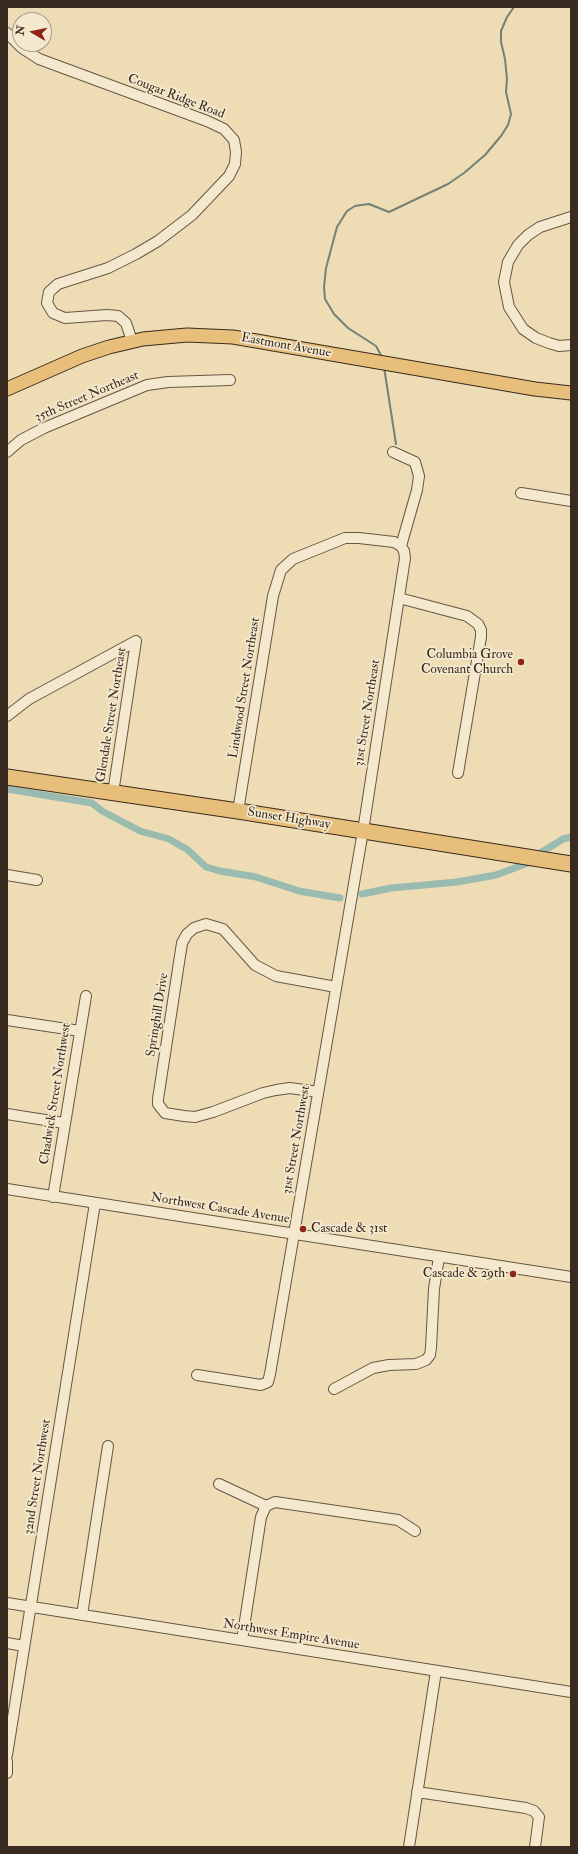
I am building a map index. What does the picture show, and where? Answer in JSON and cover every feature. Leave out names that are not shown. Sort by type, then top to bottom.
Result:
[{"type":"highway","name":"Sunset Highway","points":[[7,777],[238,811],[571,864]]},
{"type":"main road","name":"Eastmont Avenue","points":[[7,389],[82,356],[132,341],[171,335],[217,335],[288,346],[536,390],[571,393]]},
{"type":"street","name":"Cougar Ridge Road","points":[[7,33],[22,48],[39,59],[207,120],[224,129],[234,140],[236,152],[235,164],[229,176],[192,215],[158,241],[136,254],[108,268],[58,284],[49,292],[47,303],[53,313],[65,318],[107,315],[118,316],[126,323],[132,341]]},
{"type":"street","points":[[571,217],[540,228],[528,235],[518,245],[508,262],[504,282],[509,307],[523,329],[536,338],[549,343],[571,346]]},
{"type":"street","name":"35th Street Northeast","points":[[7,452],[21,440],[44,428],[147,385],[168,382],[230,380]]},
{"type":"street","points":[[393,452],[415,462],[419,476],[417,490],[401,546]]},
{"type":"street","points":[[521,493],[571,501]]},
{"type":"street","name":"Lindwood Street Northeast","points":[[238,811],[273,596],[280,570],[293,559],[346,538],[394,542],[401,546]]},
{"type":"street","name":"31st Street Northeast","points":[[363,831],[405,558],[404,551],[401,546]]},
{"type":"street","points":[[399,598],[467,616],[478,624],[481,630],[458,773]]},
{"type":"street","name":"Glendale Street Northeast","points":[[7,716],[29,699],[136,640],[113,793]]},
{"type":"street","name":"31st Street Northwest","points":[[197,1375],[261,1385],[268,1382],[363,831]]},
{"type":"street","points":[[7,875],[37,880]]},
{"type":"street","name":"Springhill Drive","points":[[318,1092],[299,1089],[276,1090],[263,1093],[213,1112],[195,1117],[165,1113],[158,1104],[182,944],[187,934],[194,928],[206,924],[223,929],[255,965],[276,976],[336,987]]},
{"type":"street","name":"Chadwick Street Northwest","points":[[53,1197],[86,996]]},
{"type":"street","points":[[7,1020],[80,1031]]},
{"type":"street","points":[[7,1114],[64,1123]]},
{"type":"street","name":"Northwest Cascade Avenue","points":[[7,1189],[571,1277]]},
{"type":"street","name":"32nd Street Northwest","points":[[7,1755],[95,1203]]},
{"type":"street","points":[[334,1389],[373,1368],[389,1365],[416,1364],[426,1360],[430,1355],[432,1348],[434,1289],[439,1257]]},
{"type":"street","points":[[82,1615],[108,1446]]},
{"type":"street","points":[[219,1484],[266,1506]]},
{"type":"street","points":[[242,1640],[261,1517],[266,1506],[275,1502],[398,1520],[415,1531]]},
{"type":"street","name":"Northwest Empire Avenue","points":[[7,1603],[571,1692]]},
{"type":"street","points":[[7,1643],[24,1646]]},
{"type":"street","points":[[409,1847],[436,1671]]},
{"type":"street","points":[[7,1762],[7,1774]]},
{"type":"street","points":[[417,1792],[526,1808],[534,1811],[539,1817],[535,1847]]},
{"type":"waterway","points":[[382,357],[376,346],[348,328],[334,314],[325,299],[324,287],[326,268],[337,227],[347,211],[355,206],[369,204],[389,212],[448,184],[464,173],[485,155],[501,136],[508,125],[511,114],[506,92],[507,79],[505,59],[501,42],[501,31],[507,17],[514,7]]},
{"type":"waterway","points":[[384,367],[396,444]]},
{"type":"waterway","points":[[7,789],[92,803],[102,811],[140,831],[169,839],[188,850],[206,867],[256,877],[299,891],[340,898]]},
{"type":"waterway","points":[[542,852],[563,839],[571,837]]},
{"type":"waterway","points":[[362,894],[391,888],[457,882],[496,875],[528,863]]},
{"type":"place","name":"Columbia Grove Covenant Church","points":[[521,662]]},
{"type":"place","name":"Cascade & 31st","points":[[303,1229]]},
{"type":"place","name":"Cascade & 29th","points":[[513,1274]]}]
